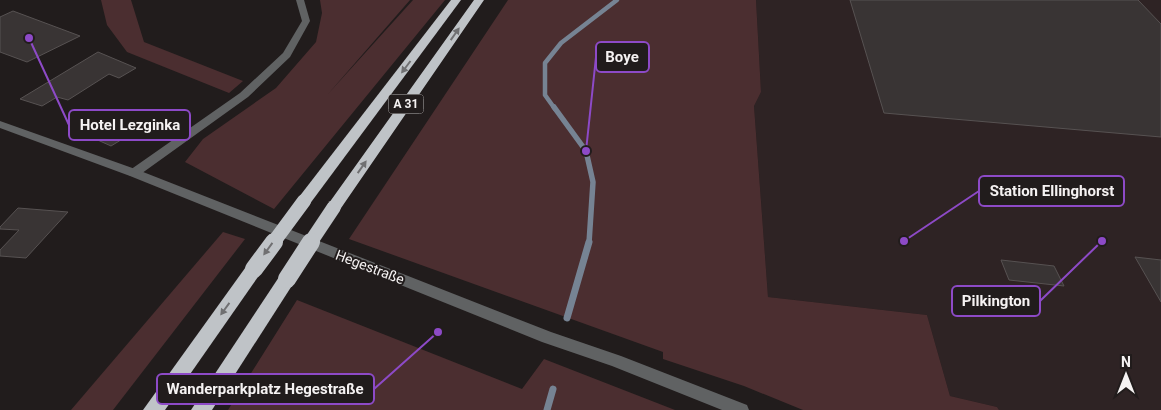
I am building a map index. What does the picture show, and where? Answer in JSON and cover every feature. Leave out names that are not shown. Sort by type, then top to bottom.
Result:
[{"type":"highway","name":"A 31","points":[[153,410],[304,201],[456,0]]},
{"type":"highway","name":"A 31","points":[[201,410],[334,207],[479,0]]},
{"type":"street","points":[[134,173],[244,95],[288,56],[306,21],[300,0]]},
{"type":"street","name":"Hegestraße","points":[[0,124],[134,173],[547,336],[741,410]]},
{"type":"shaded area","points":[[101,0],[131,0],[144,42],[243,81],[229,93],[127,52],[107,25]]},
{"type":"shaded area","points":[[320,0],[410,0],[328,94],[413,0],[445,0],[274,209],[185,162],[203,139],[276,88],[316,42],[322,13]]},
{"type":"shaded area","points":[[508,0],[756,0],[761,92],[754,106],[768,297],[927,315],[950,396],[997,407],[999,410],[803,410],[744,386],[663,359],[663,352],[349,239]]},
{"type":"shaded area","points":[[756,0],[1161,0],[1161,410],[999,410],[997,407],[950,396],[927,315],[768,297],[754,106],[761,92]]},
{"type":"shaded area","points":[[223,232],[245,239],[113,410],[71,410]]},
{"type":"shaded area","points":[[297,300],[522,389],[544,359],[675,410],[228,410]]},
{"type":"building","points":[[850,0],[1138,0],[1161,24],[1161,137],[884,113]]},
{"type":"building","points":[[13,11],[80,36],[27,62],[0,52],[0,17]]},
{"type":"building","points":[[98,52],[136,68],[119,78],[109,74],[68,100],[57,97],[42,106],[20,99]]},
{"type":"building","points":[[114,123],[134,132],[111,146],[91,137]]},
{"type":"building","points":[[18,208],[68,212],[26,258],[0,256],[0,250],[19,230],[0,229],[0,227]]},
{"type":"building","points":[[1135,257],[1161,260],[1161,302]]},
{"type":"building","points":[[1001,260],[1054,266],[1064,286],[1009,280]]},
{"type":"waterway","points":[[555,109],[545,95],[545,63],[561,43],[617,0]]},
{"type":"waterway","points":[[554,107],[586,151],[593,182],[589,243]]},
{"type":"waterway","points":[[567,318],[589,242]]},
{"type":"waterway","points":[[547,410],[553,389]]},
{"type":"place","name":"Hotel Lezginka","points":[[29,38]]},
{"type":"place","name":"Boye","points":[[586,151]]},
{"type":"place","name":"Station Ellinghorst","points":[[904,241]]},
{"type":"place","name":"Pilkington","points":[[1102,241]]},
{"type":"place","name":"Wanderparkplatz Hegestraße","points":[[438,332]]}]
